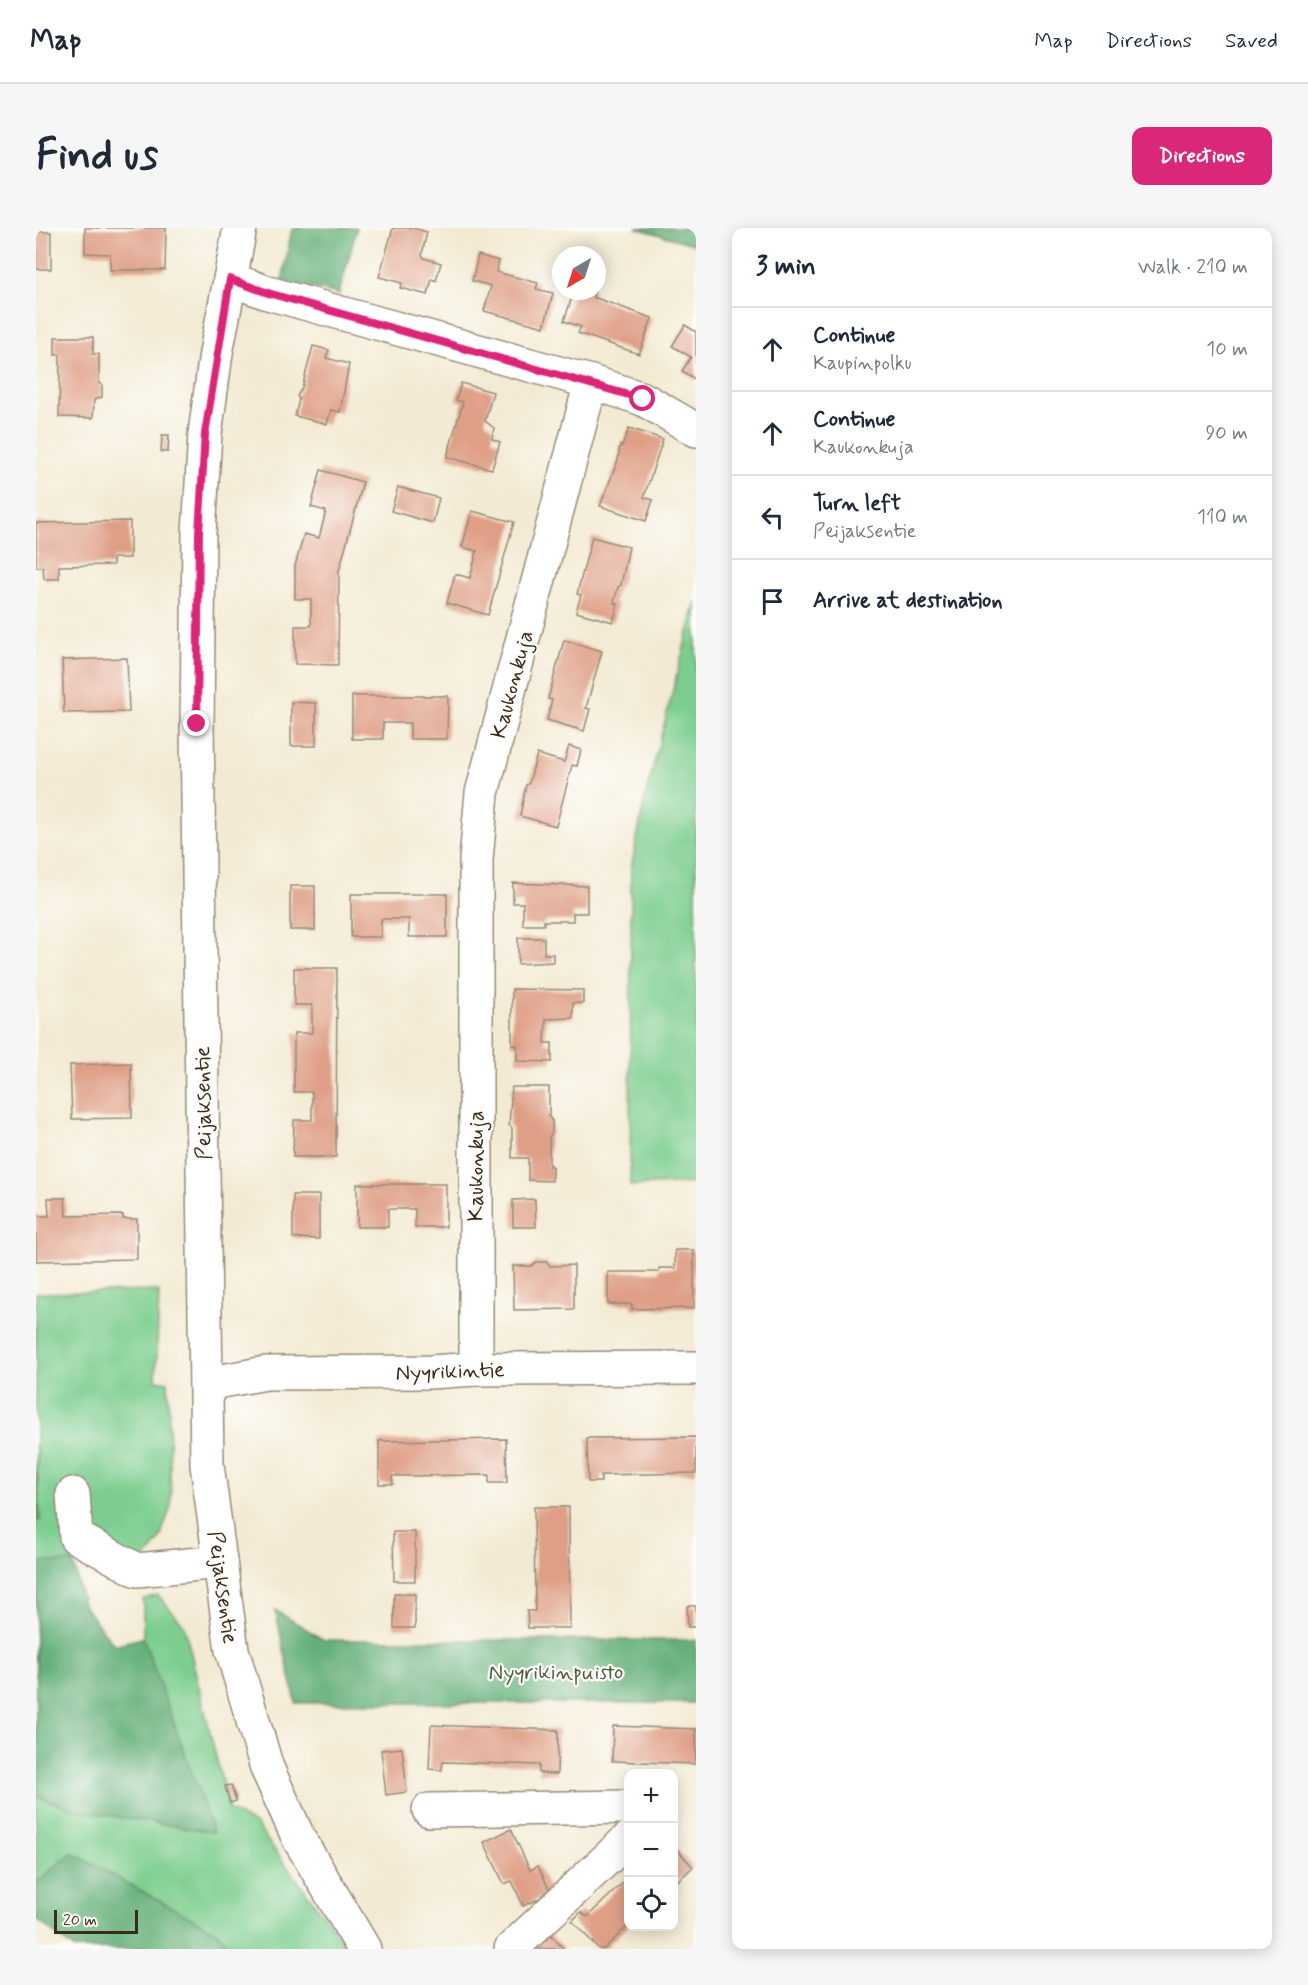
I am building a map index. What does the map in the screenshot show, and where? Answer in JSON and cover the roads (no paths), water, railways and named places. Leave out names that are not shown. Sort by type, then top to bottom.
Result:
[{"type":"street","name":"Peijaksentie","points":[[240,228],[205,434],[199,533],[197,724],[207,1465],[232,1650],[267,1768],[299,1839],[364,1949]]},
{"type":"street","points":[[230,279],[268,293],[591,382],[643,399],[696,430]]},
{"type":"street","name":"Kaukonkuja","points":[[476,1368],[476,872],[482,793],[591,382]]},
{"type":"street","name":"Nyyrikintie","points":[[206,1384],[266,1373],[430,1372],[476,1368],[696,1368]]},
{"type":"street","points":[[73,1494],[76,1537],[137,1570],[220,1562]]},
{"type":"street","points":[[429,1810],[624,1807]]},
{"type":"street","points":[[511,1949],[624,1843]]},
{"type":"park label","name":"Nyyrikinpuisto","points":[[556,1671]]}]
